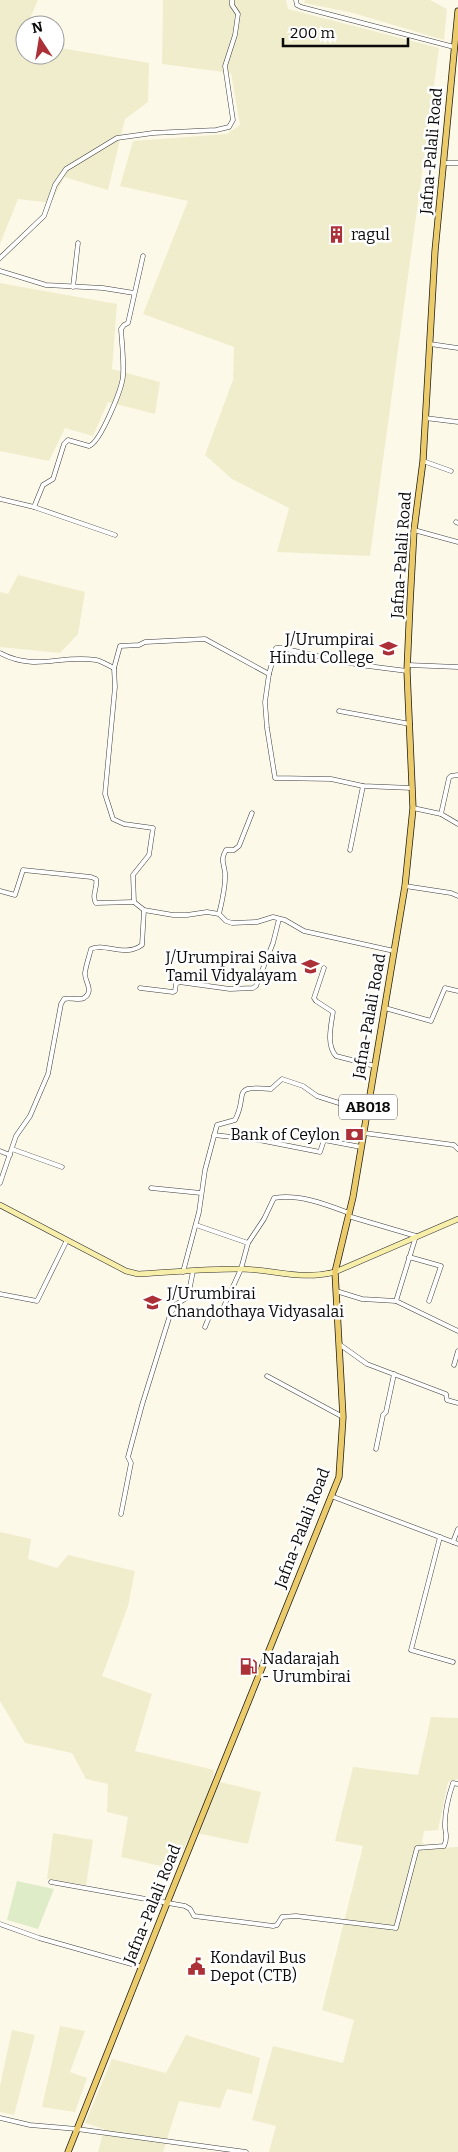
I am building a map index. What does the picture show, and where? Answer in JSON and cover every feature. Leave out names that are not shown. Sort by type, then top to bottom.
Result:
[{"type":"main road","name":"Jafna-Palali Road","points":[[68,2152],[339,1477],[343,1417],[335,1272],[349,1215],[385,1008],[405,886],[413,808],[408,668],[414,530],[423,461],[435,251],[458,11]]},
{"type":"main road","points":[[0,1205],[132,1274],[241,1269],[310,1277],[335,1272],[458,1219]]},
{"type":"street","points":[[0,258],[44,216],[55,185],[66,168],[117,138],[154,133],[216,130],[229,127],[233,120],[225,66],[235,36],[238,14],[232,5],[232,0]]},
{"type":"street","points":[[296,0],[297,4],[301,7],[455,47]]},
{"type":"street","points":[[444,163],[458,163]]},
{"type":"street","points":[[73,287],[78,243]]},
{"type":"street","points":[[34,507],[43,484],[53,479],[64,444],[68,440],[93,446],[98,440],[123,378],[121,328],[128,323],[144,256]]},
{"type":"street","points":[[0,271],[46,285],[134,293]]},
{"type":"street","points":[[430,344],[458,348]]},
{"type":"street","points":[[426,418],[458,422]]},
{"type":"street","points":[[423,461],[451,472]]},
{"type":"street","points":[[0,500],[34,507],[115,535]]},
{"type":"street","points":[[414,530],[458,542]]},
{"type":"street","points":[[134,902],[133,875],[149,855],[154,831],[151,827],[124,824],[113,819],[106,802],[105,794],[115,687],[114,668],[120,646],[139,645],[145,642],[205,639],[269,674]]},
{"type":"street","points":[[413,788],[363,786],[331,779],[275,778],[265,702],[274,652],[276,648],[281,648],[360,665],[408,668],[458,667]]},
{"type":"street","points":[[0,653],[11,659],[30,663],[97,660],[114,668]]},
{"type":"street","points":[[339,711],[410,724]]},
{"type":"street","points":[[442,814],[449,778],[458,775]]},
{"type":"street","points":[[350,850],[363,786]]},
{"type":"street","points":[[413,808],[442,814],[458,824]]},
{"type":"street","points":[[219,914],[225,872],[222,856],[226,850],[234,850],[239,846],[252,813]]},
{"type":"street","points":[[0,891],[15,895],[23,870],[91,877],[96,879],[98,885],[94,897],[96,903],[134,902],[144,910],[187,915],[207,912],[219,914],[226,921],[232,923],[257,922],[273,918],[285,920],[304,931],[394,951]]},
{"type":"street","points":[[405,886],[451,893],[458,896]]},
{"type":"street","points":[[0,1183],[19,1131],[38,1102],[48,1074],[61,1004],[64,999],[80,1000],[85,998],[88,993],[90,985],[86,980],[85,974],[91,949],[98,948],[118,951],[138,948],[142,945],[144,910]]},
{"type":"street","points":[[140,988],[172,992],[179,982],[230,989],[253,988],[256,986],[273,943],[279,919]]},
{"type":"street","points":[[324,968],[314,998],[333,1012],[330,1038],[331,1051],[336,1056],[375,1066]]},
{"type":"street","points":[[385,1008],[427,1022],[431,1021],[445,988],[458,991]]},
{"type":"street","points":[[183,1272],[196,1225],[218,1124],[235,1120],[245,1089],[250,1087],[271,1089],[282,1079],[303,1086],[316,1096],[367,1112]]},
{"type":"street","points":[[364,1132],[454,1146],[458,1149]]},
{"type":"street","points":[[214,1136],[259,1140],[320,1152],[324,1140],[361,1147]]},
{"type":"street","points":[[12,1149],[62,1167]]},
{"type":"street","points":[[0,1151],[10,1155]]},
{"type":"street","points":[[151,1188],[202,1192]]},
{"type":"street","points":[[205,1327],[209,1317],[220,1315],[241,1269],[248,1243],[264,1219],[274,1198],[285,1196],[316,1201],[349,1215],[416,1236],[396,1301]]},
{"type":"street","points":[[196,1225],[248,1243]]},
{"type":"street","points":[[0,1294],[37,1301],[67,1240]]},
{"type":"street","points":[[410,1257],[441,1266],[429,1301]]},
{"type":"street","points":[[121,1514],[131,1463],[128,1457],[138,1418],[170,1315],[175,1305],[188,1297],[193,1271]]},
{"type":"street","points":[[336,1291],[362,1299],[396,1301],[458,1331]]},
{"type":"street","points":[[338,1344],[367,1364],[425,1385],[446,1394],[447,1400],[458,1403]]},
{"type":"street","points":[[454,1365],[458,1351]]},
{"type":"street","points":[[376,1449],[383,1414],[386,1412],[391,1395],[394,1374]]},
{"type":"street","points":[[267,1376],[343,1417]]},
{"type":"street","points":[[331,1496],[456,1543],[458,1529]]},
{"type":"street","points":[[440,1537],[411,1650],[453,1662]]},
{"type":"street","points":[[50,1882],[185,1906],[190,1909],[194,1916],[207,1919],[273,1926],[277,1925],[282,1917],[296,1916],[396,1928],[417,1848],[444,1846],[447,1836],[444,1824],[450,1791],[453,1783],[458,1784]]},
{"type":"street","points":[[0,1924],[39,1938],[142,1967]]},
{"type":"street","points":[[0,2118],[30,2125],[77,2128],[246,2152]]},
{"type":"shaded area","points":[[0,0],[38,0],[31,15],[15,15],[15,65],[65,65],[65,49],[149,63],[148,102],[125,119],[108,190],[64,177],[51,203],[18,199],[0,244]]},
{"type":"shaded area","points":[[163,0],[286,0],[288,9],[439,48],[370,556],[277,552],[289,508],[232,479],[205,455],[233,380],[234,347],[143,314],[188,201],[120,186],[133,141],[227,134],[240,125],[231,73],[162,64]]},
{"type":"shaded area","points":[[305,0],[430,0],[447,9],[444,40],[353,13],[304,3]]},
{"type":"shaded area","points":[[0,283],[117,304],[112,369],[160,382],[155,414],[108,402],[93,436],[65,428],[49,461],[0,451]]},
{"type":"shaded area","points":[[18,575],[85,592],[78,634],[60,653],[0,647],[0,592],[8,594]]},
{"type":"shaded area","points":[[0,1532],[31,1539],[28,1559],[57,1568],[68,1555],[135,1571],[128,1606],[102,1676],[152,1694],[135,1751],[214,1770],[212,1780],[261,1792],[248,1844],[192,1832],[174,1869],[121,1857],[128,1817],[107,1812],[108,1784],[86,1779],[72,1753],[25,1743],[0,1701]]},
{"type":"shaded area","points":[[431,1717],[458,1718],[458,1779],[448,1782],[438,1830],[424,1831],[422,1842],[430,1849],[458,1847],[458,2152],[269,2152],[276,2126],[252,2120],[273,2046],[343,2063],[354,2020],[322,2010],[363,1846],[335,1841],[353,1767],[418,1775]]},
{"type":"shaded area","points":[[53,1833],[93,1840],[86,1885],[47,1879]]},
{"type":"shaded area","points":[[60,2026],[85,2031],[70,2072],[87,2078],[75,2112],[42,2107]]},
{"type":"shaded area","points":[[12,2030],[35,2035],[14,2115],[0,2112],[0,2086]]},
{"type":"shaded area","points":[[186,2035],[260,2058],[252,2094],[227,2089],[220,2108],[179,2101],[163,2152],[98,2152],[104,2129],[85,2123],[112,2059],[166,2073]]},
{"type":"green space","points":[[17,1881],[54,1889],[38,1929],[7,1920]]},
{"type":"place","name":"ragul","points":[[337,234]]},
{"type":"place","name":"J/Urumpirai Hindu College","points":[[388,648]]},
{"type":"place","name":"J/Urumpirai Saiva Tamil Vidyalayam","points":[[311,966]]},
{"type":"place","name":"Bank of Ceylon","points":[[354,1134]]},
{"type":"place","name":"J/Urumbirai Chandothaya Vidyasalai","points":[[153,1302]]},
{"type":"place","name":"Nadarajah - Urumbirai","points":[[248,1667]]},
{"type":"place","name":"Kondavil Bus Depot (CTB)","points":[[196,1966]]}]
